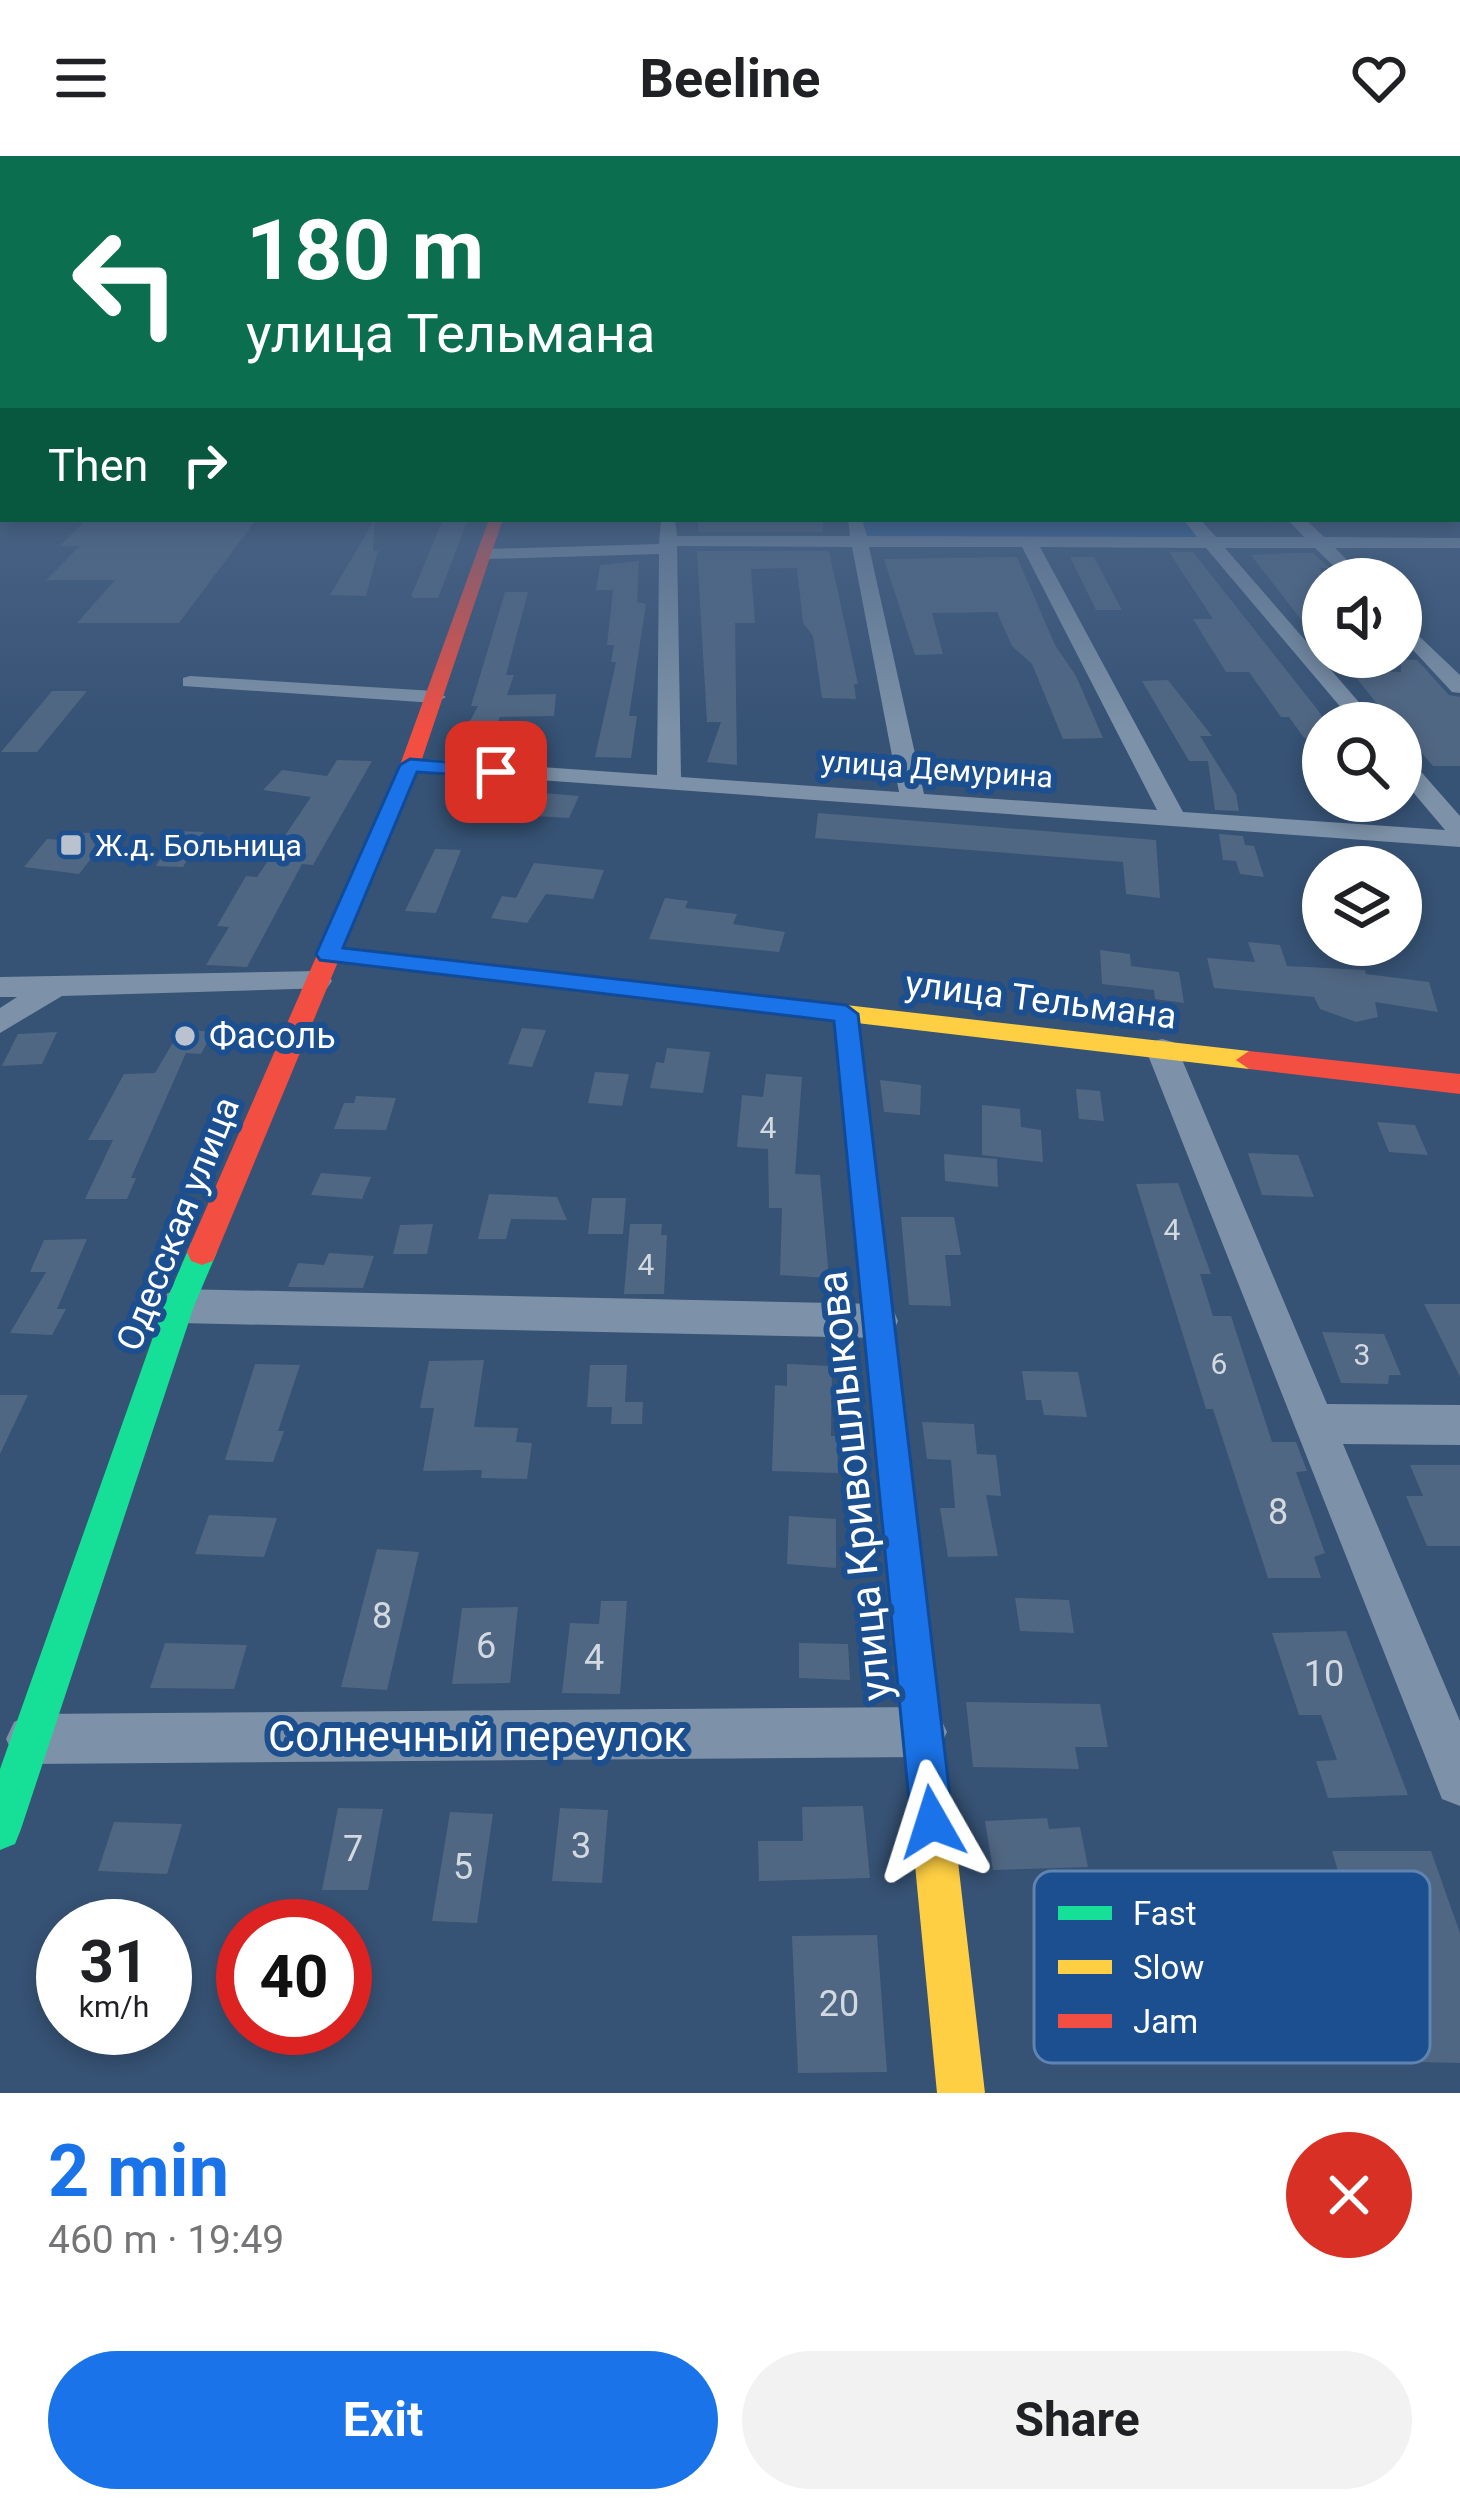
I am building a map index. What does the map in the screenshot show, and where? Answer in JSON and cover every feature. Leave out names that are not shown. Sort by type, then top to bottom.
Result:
[{"type":"main road","name":"Одесская улица","points":[[0,1829],[179,1306],[410,765],[488,548]]},
{"type":"main road","name":"улица Тельмана","points":[[322,968],[846,1014],[1460,1084]]},
{"type":"main road","name":"улица Кривошлыкова","points":[[846,1014],[961,2093]]},
{"type":"street","points":[[487,554],[543,548]]},
{"type":"street","points":[[667,548],[669,784]]},
{"type":"street","points":[[860,548],[913,801]]},
{"type":"street","points":[[1031,548],[1174,819]]},
{"type":"street","points":[[1216,548],[1348,702]]},
{"type":"street","points":[[1422,647],[1460,687]]},
{"type":"street","points":[[190,682],[435,697]]},
{"type":"street","name":"улица Демурина","points":[[410,765],[1460,836]]},
{"type":"street","points":[[1422,790],[1460,836]]},
{"type":"street","points":[[0,987],[322,968]]},
{"type":"street","points":[[0,1022],[55,987]]},
{"type":"street","points":[[1162,1050],[1460,1781]]},
{"type":"street","points":[[179,1306],[879,1321]]},
{"type":"street","points":[[1314,1424],[1460,1424]]},
{"type":"street","name":"Солнечный переулок","points":[[31,1739],[922,1732]]},
{"type":"building","points":[[78,548],[235,548],[179,623],[77,623],[115,580],[46,580]]},
{"type":"building","points":[[358,548],[378,551],[366,596],[330,595]]},
{"type":"building","points":[[431,548],[457,548],[438,598],[411,596]]},
{"type":"building","points":[[697,551],[829,551],[858,684],[854,684],[856,699],[822,698],[813,636],[803,623],[797,568],[751,569],[755,623],[735,623],[737,765],[707,762],[721,722],[707,722]]},
{"type":"building","points":[[1169,552],[1193,552],[1311,702],[1302,702],[1302,735],[1289,717],[1281,717],[1249,672],[1226,672],[1193,619],[1213,619]]},
{"type":"building","points":[[1313,553],[1318,558],[1302,558],[1302,621],[1251,555]]},
{"type":"building","points":[[1017,557],[1103,738],[1063,739],[1032,664],[1012,646],[997,612],[932,613],[943,654],[915,655],[884,559]]},
{"type":"building","points":[[1070,557],[1094,557],[1122,610],[1096,610]]},
{"type":"building","points":[[639,561],[637,602],[646,604],[629,716],[637,716],[631,758],[595,757],[616,662],[611,662],[614,645],[607,645],[613,590],[596,590],[600,565]]},
{"type":"building","points":[[505,592],[528,592],[506,675],[514,675],[507,695],[556,694],[554,716],[500,717],[485,746],[457,745],[478,706],[471,706]]},
{"type":"building","points":[[1422,665],[1449,695],[1460,697],[1460,766],[1433,766],[1422,753],[1422,702],[1375,702],[1357,678],[1422,678]]},
{"type":"building","points":[[1168,680],[1212,736],[1200,736],[1236,794],[1239,811],[1215,810],[1208,761],[1189,761],[1142,681]]},
{"type":"building","points":[[52,691],[87,691],[37,752],[1,752]]},
{"type":"building","points":[[337,760],[372,761],[313,865],[302,864],[247,967],[206,965],[229,927],[217,926],[246,876],[257,877],[311,797],[263,790],[282,770],[327,776]]},
{"type":"building","points":[[544,793],[579,796],[569,818],[534,816]]},
{"type":"building","points":[[818,813],[1156,840],[1160,898],[1126,894],[1123,862],[815,838]]},
{"type":"building","points":[[178,831],[204,832],[183,867],[156,866]]},
{"type":"building","points":[[70,832],[110,834],[79,874],[24,867],[47,839],[64,840]]},
{"type":"building","points":[[1219,834],[1243,836],[1245,845],[1254,846],[1264,877],[1240,874],[1236,861],[1223,860]]},
{"type":"building","points":[[435,849],[461,850],[436,913],[405,911]]},
{"type":"building","points":[[534,863],[604,870],[593,899],[546,894],[527,923],[491,918],[502,896],[516,898]]},
{"type":"building","points":[[665,898],[688,901],[685,908],[737,914],[733,924],[785,932],[779,952],[649,939]]},
{"type":"building","points":[[1248,942],[1280,945],[1287,966],[1365,970],[1366,974],[1429,982],[1438,1012],[1375,1002],[1378,1017],[1356,1022],[1320,1009],[1314,997],[1214,988],[1207,958],[1255,962]]},
{"type":"building","points":[[1100,950],[1130,954],[1131,966],[1179,972],[1184,1003],[1155,999],[1154,990],[1102,984]]},
{"type":"building","points":[[522,1028],[546,1030],[532,1067],[508,1064]]},
{"type":"building","points":[[181,1029],[213,1032],[201,1054],[186,1053],[131,1178],[136,1178],[127,1199],[85,1199],[113,1140],[88,1140],[124,1074],[155,1073]]},
{"type":"building","points":[[57,1032],[42,1064],[2,1066],[18,1034]]},
{"type":"building","points":[[667,1048],[710,1052],[703,1093],[650,1088],[656,1062],[664,1063]]},
{"type":"building","points":[[595,1072],[629,1074],[622,1106],[588,1103]]},
{"type":"building","points":[[766,1074],[802,1077],[795,1174],[820,1175],[829,1278],[780,1275],[782,1208],[769,1208],[768,1149],[737,1147],[742,1095],[763,1097]]},
{"type":"building","points":[[880,1080],[921,1085],[920,1115],[884,1112]]},
{"type":"building","points":[[1076,1089],[1100,1091],[1104,1121],[1079,1119]]},
{"type":"building","points":[[356,1096],[396,1098],[386,1130],[334,1129],[344,1103],[354,1103]]},
{"type":"building","points":[[982,1105],[1020,1109],[1021,1127],[1041,1130],[1043,1162],[982,1155]]},
{"type":"building","points":[[1377,1122],[1415,1125],[1428,1155],[1389,1152]]},
{"type":"building","points":[[1248,1153],[1298,1155],[1314,1197],[1262,1195]]},
{"type":"building","points":[[944,1154],[997,1159],[998,1187],[945,1181]]},
{"type":"building","points":[[321,1173],[371,1177],[362,1199],[311,1195]]},
{"type":"building","points":[[1178,1183],[1211,1274],[1200,1274],[1213,1316],[1231,1316],[1272,1442],[1296,1442],[1307,1471],[1296,1472],[1325,1553],[1314,1557],[1321,1578],[1268,1578],[1213,1409],[1206,1409],[1136,1184]]},
{"type":"building","points":[[489,1194],[557,1197],[567,1220],[511,1219],[506,1239],[478,1239]]},
{"type":"building","points":[[592,1198],[626,1198],[623,1234],[588,1234]]},
{"type":"building","points":[[901,1217],[954,1217],[961,1255],[945,1255],[951,1306],[909,1305]]},
{"type":"building","points":[[433,1224],[427,1254],[393,1254],[400,1225]]},
{"type":"building","points":[[630,1224],[662,1224],[661,1235],[667,1235],[664,1294],[624,1294]]},
{"type":"building","points":[[87,1239],[57,1309],[66,1309],[52,1335],[10,1333],[46,1272],[30,1272],[44,1240]]},
{"type":"building","points":[[329,1253],[374,1256],[363,1288],[288,1287],[298,1263],[324,1265]]},
{"type":"building","points":[[1424,1304],[1460,1304],[1460,1377]]},
{"type":"building","points":[[1322,1332],[1384,1334],[1401,1375],[1389,1375],[1388,1384],[1341,1383]]},
{"type":"building","points":[[484,1360],[474,1427],[518,1428],[516,1442],[532,1443],[527,1479],[481,1478],[482,1470],[423,1471],[434,1408],[420,1408],[429,1361]]},
{"type":"building","points":[[255,1364],[300,1365],[278,1431],[284,1431],[273,1462],[225,1460]]},
{"type":"building","points":[[787,1364],[832,1366],[831,1436],[837,1436],[838,1473],[772,1471],[775,1385],[787,1386]]},
{"type":"building","points":[[590,1365],[627,1365],[625,1402],[643,1402],[642,1424],[611,1424],[612,1407],[587,1407]]},
{"type":"building","points":[[1022,1371],[1078,1372],[1087,1417],[1044,1415],[1041,1400],[1026,1400]]},
{"type":"building","points":[[0,1395],[28,1395],[0,1454]]},
{"type":"building","points":[[922,1422],[974,1424],[977,1454],[996,1455],[1001,1496],[986,1495],[998,1556],[948,1557],[940,1508],[955,1508],[951,1460],[927,1459]]},
{"type":"building","points":[[1410,1465],[1460,1465],[1460,1546],[1427,1546],[1406,1496],[1423,1496]]},
{"type":"building","points":[[209,1515],[277,1518],[264,1557],[195,1554]]},
{"type":"building","points":[[789,1516],[836,1519],[836,1568],[787,1564]]},
{"type":"building","points":[[377,1549],[419,1552],[387,1690],[341,1687]]},
{"type":"building","points":[[1015,1598],[1069,1600],[1074,1633],[1020,1631]]},
{"type":"building","points":[[601,1601],[627,1601],[620,1694],[562,1693],[570,1623],[599,1624]]},
{"type":"building","points":[[518,1607],[510,1683],[452,1684],[462,1608]]},
{"type":"building","points":[[1346,1631],[1408,1795],[1328,1798],[1316,1761],[1337,1760],[1321,1715],[1299,1715],[1272,1633]]},
{"type":"building","points":[[165,1643],[247,1645],[234,1689],[150,1688]]},
{"type":"building","points":[[799,1643],[848,1644],[850,1680],[799,1678]]},
{"type":"building","points":[[966,1702],[1100,1704],[1108,1747],[1075,1747],[1079,1769],[973,1767]]},
{"type":"building","points":[[863,1806],[870,1878],[759,1881],[758,1841],[803,1841],[802,1807]]},
{"type":"building","points":[[338,1808],[383,1809],[368,1890],[322,1890]]},
{"type":"building","points":[[560,1808],[608,1810],[602,1883],[552,1881]]},
{"type":"building","points":[[450,1812],[493,1814],[477,1923],[432,1921]]},
{"type":"building","points":[[1047,1818],[1049,1829],[1080,1827],[1088,1867],[993,1870],[985,1821]]},
{"type":"building","points":[[114,1822],[182,1824],[167,1874],[98,1871]]},
{"type":"building","points":[[1332,1851],[1431,1851],[1460,1933],[1460,2063],[1430,2062],[1430,1871],[1338,1871]]},
{"type":"building","points":[[877,1935],[887,2072],[798,2073],[792,1936]]},
{"type":"traffic: fast","points":[[846,1014],[908,1596]]},
{"type":"traffic: fast","points":[[0,1829],[179,1306],[202,1252]]},
{"type":"traffic: slow","points":[[328,954],[1249,1060]]},
{"type":"traffic: slow","points":[[908,1596],[961,2093]]},
{"type":"traffic: jam","points":[[202,1252],[410,765],[486,548]]},
{"type":"traffic: jam","points":[[1249,1060],[1460,1084]]},
{"type":"place","name":"Ж.д. Больница","points":[[71,845]]},
{"type":"place","name":"Фасоль","points":[[185,1036]]},
{"type":"route","points":[[496,772],[410,765],[328,954],[846,1014],[932,1822]]}]
